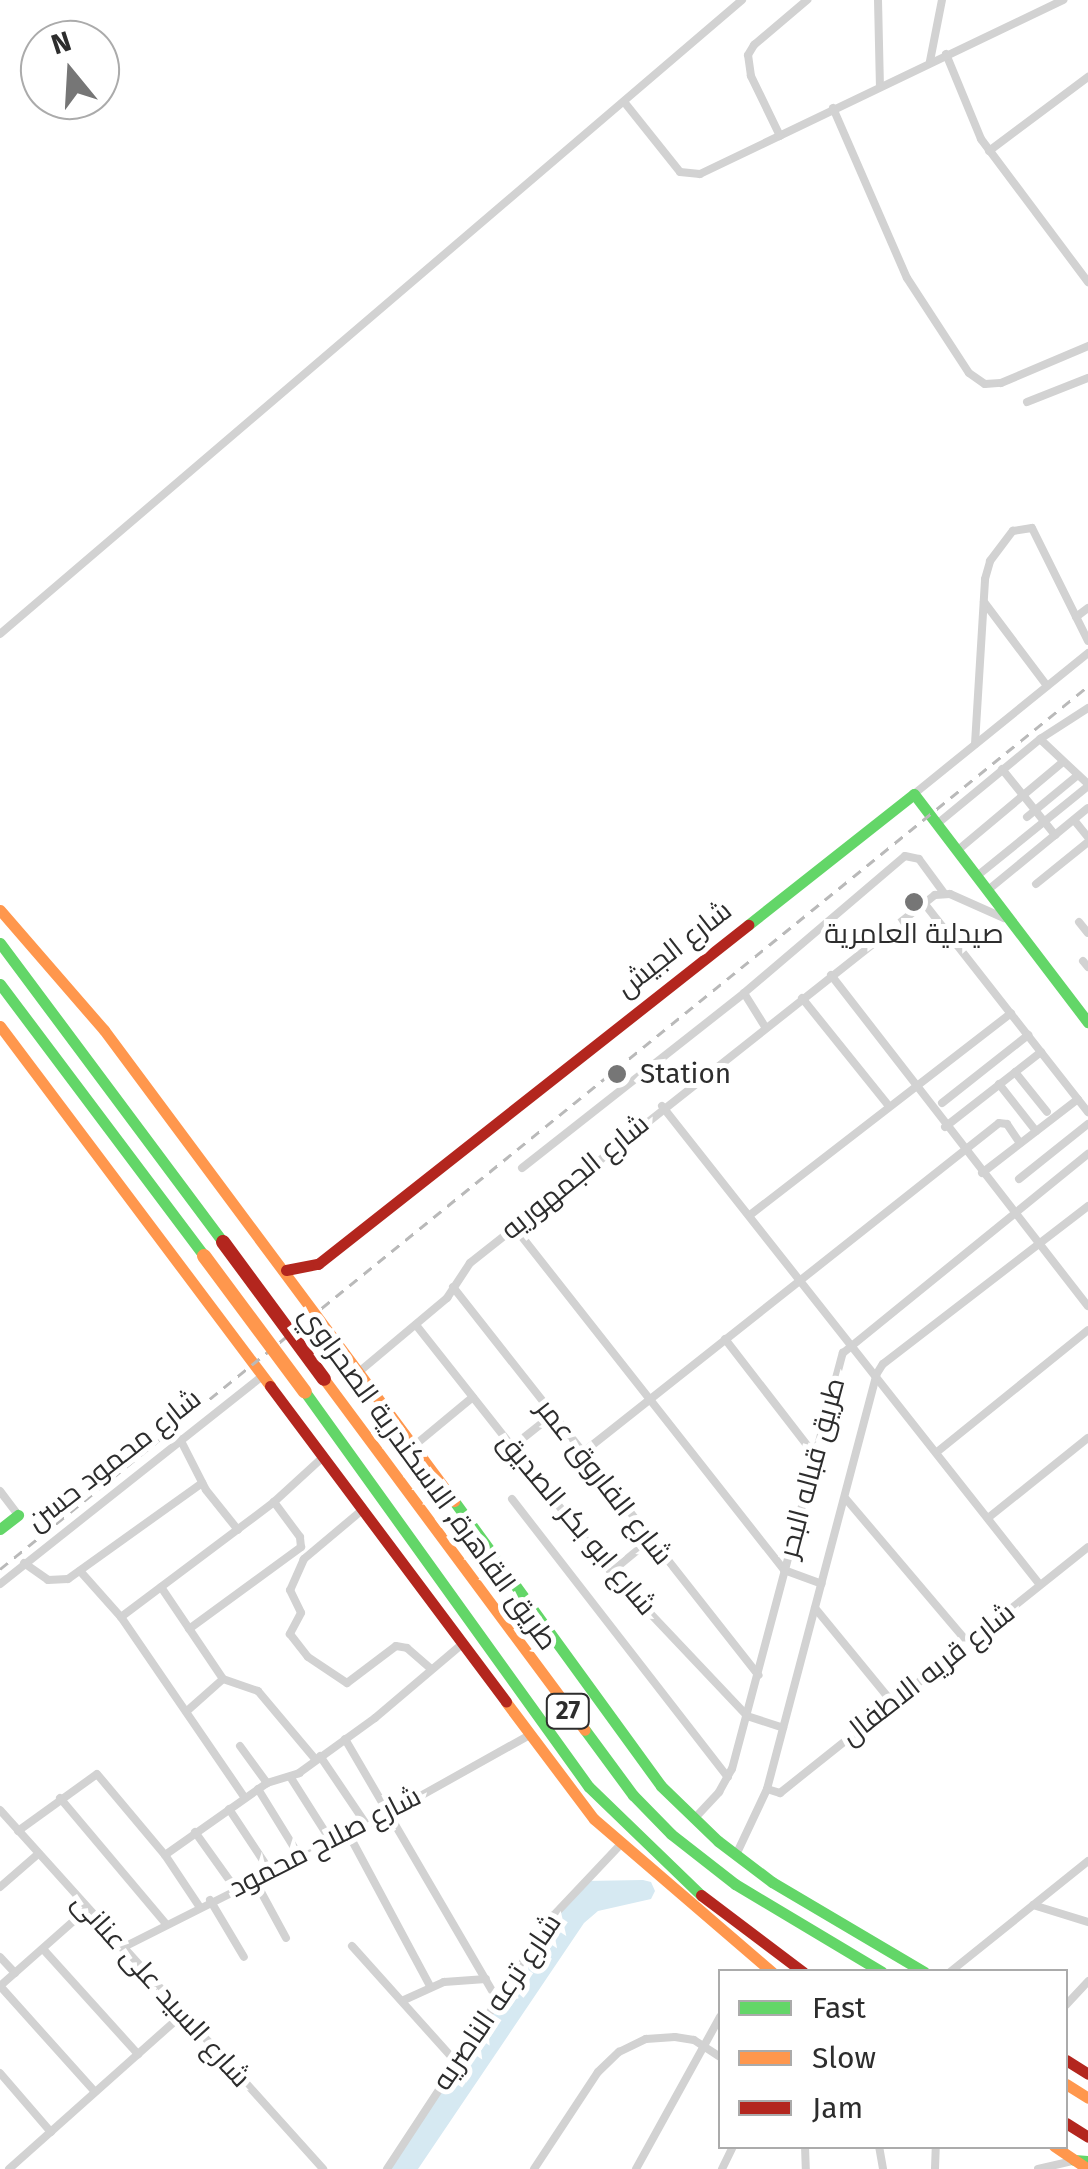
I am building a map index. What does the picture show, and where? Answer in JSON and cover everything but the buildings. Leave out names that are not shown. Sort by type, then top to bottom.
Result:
[{"type":"main road","points":[[914,794],[978,876],[1004,918],[1088,1022]]},
{"type":"main road","name":"شارع الجيش","points":[[286,1270],[318,1264],[914,794]]},
{"type":"main road","points":[[0,910],[104,1030],[286,1270],[632,1750],[694,1819],[736,1856],[772,1882],[919,1969]]},
{"type":"main road","name":"طريق القاهرة, الاسكندرية الصحراوي","points":[[0,943],[633,1795],[688,1848],[735,1884],[877,1969]]},
{"type":"main road","name":"طريق القاهرة, الاسكندرية الصحراوي","points":[[0,984],[305,1392],[589,1788],[696,1892],[799,1969]]},
{"type":"main road","points":[[0,1026],[528,1736],[620,1844],[763,1969]]},
{"type":"main road","name":"شارع محمود حسن","points":[[0,1529],[18,1515]]},
{"type":"main road","points":[[1059,2149],[1083,2163]]},
{"type":"street","points":[[0,634],[742,0]]},
{"type":"street","points":[[780,136],[751,76],[748,55],[754,45],[807,0]]},
{"type":"street","points":[[878,0],[880,86]]},
{"type":"street","points":[[930,61],[942,0]]},
{"type":"street","points":[[625,103],[680,172],[700,174],[1063,0]]},
{"type":"street","points":[[946,54],[989,151],[1088,282]]},
{"type":"street","points":[[989,151],[1088,77]]},
{"type":"street","points":[[833,108],[907,278],[969,373],[985,384],[1001,383],[1088,346]]},
{"type":"street","points":[[1027,402],[1088,378]]},
{"type":"street","points":[[975,744],[990,561],[1013,531],[1027,526],[1034,531],[1088,641]]},
{"type":"street","points":[[984,602],[1047,686]]},
{"type":"street","points":[[1076,617],[1088,608]]},
{"type":"street","name":"شارع الجيش","points":[[914,794],[1088,653]]},
{"type":"street","points":[[936,824],[1040,739],[1088,708]]},
{"type":"street","points":[[978,876],[1088,785],[1040,739]]},
{"type":"street","points":[[958,850],[1063,762]]},
{"type":"street","points":[[1002,768],[1056,834]]},
{"type":"street","points":[[1028,817],[1078,775]]},
{"type":"street","points":[[988,890],[1088,808]]},
{"type":"street","points":[[1036,884],[1088,839],[1074,820]]},
{"type":"street","points":[[522,1168],[744,993],[905,856],[919,859],[944,893],[1004,918]]},
{"type":"street","name":"شارع الجمهوريه","points":[[360,1370],[416,1325],[454,1287],[464,1268],[662,1106],[924,903],[944,893]]},
{"type":"street","points":[[924,903],[1088,1112]]},
{"type":"street","points":[[1078,922],[1088,933]]},
{"type":"street","points":[[831,975],[1088,1306]]},
{"type":"street","points":[[744,993],[765,1026]]},
{"type":"street","points":[[802,998],[888,1105]]},
{"type":"street","points":[[750,1214],[913,1084],[923,1082],[1010,1013]]},
{"type":"street","points":[[942,1103],[1028,1035]]},
{"type":"street","points":[[945,1126],[1041,1052]]},
{"type":"street","points":[[1015,1072],[1047,1112]]},
{"type":"street","points":[[1000,1084],[1036,1131]]},
{"type":"street","points":[[982,1172],[1078,1099]]},
{"type":"street","points":[[662,1106],[1040,1585]]},
{"type":"street","points":[[581,1454],[1002,1123],[1020,1143]]},
{"type":"street","points":[[1019,1179],[1088,1124]]},
{"type":"street","name":"طريق قباله البحر","points":[[694,1819],[728,1777],[814,1454],[841,1360],[851,1342],[1088,1154]]},
{"type":"street","name":"طريق قباله البحر","points":[[736,1856],[767,1789],[876,1375],[883,1364],[1088,1206]]},
{"type":"street","points":[[515,1228],[784,1570],[822,1584]]},
{"type":"street","name":"شارع الفاروق عمر","points":[[454,1287],[551,1416],[758,1675]]},
{"type":"street","name":"شارع ابو بكر الصديق","points":[[416,1325],[611,1572],[747,1716]]},
{"type":"street","points":[[936,1452],[1088,1330]]},
{"type":"street","points":[[725,1339],[814,1454]]},
{"type":"street","name":"شارع محمود حسن","points":[[0,1584],[261,1377]]},
{"type":"street","points":[[415,1445],[473,1397]]},
{"type":"street","points":[[512,1446],[551,1416]]},
{"type":"street","points":[[988,1518],[1088,1438]]},
{"type":"street","points":[[180,1439],[202,1484],[238,1530]]},
{"type":"street","points":[[121,1617],[274,1502],[322,1458]]},
{"type":"street","points":[[24,1563],[55,1581],[80,1571],[202,1484]]},
{"type":"street","points":[[0,1491],[18,1515]]},
{"type":"street","points":[[846,1498],[968,1643]]},
{"type":"street","points":[[512,1499],[728,1777]]},
{"type":"street","points":[[189,1630],[300,1548],[300,1537],[274,1502]]},
{"type":"street","points":[[362,1512],[304,1560],[290,1590],[301,1612],[290,1634],[311,1659],[347,1684],[396,1646],[406,1648],[431,1668]]},
{"type":"street","points":[[611,1572],[650,1540]]},
{"type":"street","name":"شارع قريه الاطفال","points":[[767,1789],[780,1792],[1088,1547]]},
{"type":"street","points":[[80,1571],[121,1617],[245,1798]]},
{"type":"street","points":[[160,1587],[222,1680],[258,1691],[318,1758],[366,1824]]},
{"type":"street","points":[[815,1608],[892,1702]]},
{"type":"street","points":[[164,1855],[262,1786],[291,1778],[461,1645]]},
{"type":"street","points":[[187,1711],[222,1680]]},
{"type":"street","points":[[747,1716],[784,1728]]},
{"type":"street","name":"شارع صلاح محمود","points":[[122,1948],[210,1900],[390,1813],[528,1736]]},
{"type":"street","points":[[345,1739],[499,2002]]},
{"type":"street","points":[[240,1746],[300,1856]]},
{"type":"street","points":[[18,1832],[92,1775],[101,1776],[199,1906]]},
{"type":"street","points":[[291,1778],[331,1841]]},
{"type":"street","points":[[60,1798],[166,1924]]},
{"type":"street","points":[[229,1809],[270,1871]]},
{"type":"street","name":"شارع السيد على عنانى","points":[[0,1810],[323,2169]]},
{"type":"street","points":[[196,1832],[234,1888]]},
{"type":"street","points":[[348,1833],[430,1986]]},
{"type":"street","name":"شارع ترعه الناصريه","points":[[387,2169],[554,1915],[620,1844]]},
{"type":"street","points":[[0,1887],[38,1854]]},
{"type":"street","points":[[954,1969],[1088,1861]]},
{"type":"street","points":[[254,1878],[286,1938]]},
{"type":"street","points":[[210,1900],[244,1958]]},
{"type":"street","points":[[1033,1905],[1088,1922]]},
{"type":"street","points":[[88,1909],[0,1986],[95,2092]]},
{"type":"street","points":[[352,1946],[456,2062]]},
{"type":"street","points":[[42,1948],[138,2054]]},
{"type":"street","points":[[0,1956],[14,1973]]},
{"type":"street","points":[[404,2000],[430,1986],[458,1979],[486,1979]]},
{"type":"street","points":[[1068,2003],[1088,1980]]},
{"type":"street","points":[[0,2157],[10,2169],[182,2015]]},
{"type":"street","points":[[636,2169],[718,2020]]},
{"type":"street","points":[[534,2169],[598,2072],[619,2052],[665,2036],[705,2046],[718,2055]]},
{"type":"street","points":[[0,2073],[51,2132]]},
{"type":"street","points":[[1038,2169],[1083,2163]]},
{"type":"shaded area","points":[[584,1881],[651,1882],[655,1891],[651,1899],[598,1911],[584,1923],[418,2169],[389,2169],[577,1887]]},
{"type":"railway","points":[[0,1569],[1088,686]]},
{"type":"traffic: fast","points":[[748,925],[914,794],[1088,1022]]},
{"type":"traffic: fast","points":[[0,943],[223,1242]]},
{"type":"traffic: fast","points":[[0,984],[204,1256]]},
{"type":"traffic: fast","points":[[305,1392],[589,1787],[701,1895]]},
{"type":"traffic: fast","points":[[454,1501],[661,1786],[718,1841],[772,1882],[919,1969]]},
{"type":"traffic: fast","points":[[0,1529],[18,1515]]},
{"type":"traffic: fast","points":[[585,1730],[633,1795],[671,1834],[735,1884],[877,1969]]},
{"type":"traffic: fast","points":[[1074,2160],[1088,2161]]},
{"type":"traffic: slow","points":[[0,910],[104,1030],[454,1501]]},
{"type":"traffic: slow","points":[[0,1026],[270,1386]]},
{"type":"traffic: slow","points":[[204,1256],[305,1392]]},
{"type":"traffic: slow","points":[[324,1379],[585,1730]]},
{"type":"traffic: slow","points":[[506,1702],[594,1819],[769,1969]]},
{"type":"traffic: slow","points":[[1068,2085],[1088,2098]]},
{"type":"traffic: slow","points":[[1058,2149],[1088,2169]]},
{"type":"traffic: jam","points":[[286,1270],[318,1264],[748,925]]},
{"type":"traffic: jam","points":[[223,1242],[324,1379]]},
{"type":"traffic: jam","points":[[270,1386],[506,1702]]},
{"type":"traffic: jam","points":[[701,1895],[799,1969]]},
{"type":"traffic: jam","points":[[1068,2061],[1088,2074]]},
{"type":"traffic: jam","points":[[1068,2124],[1088,2137]]},
{"type":"place","name":"صيدلية العامرية","points":[[914,902]]},
{"type":"place","name":"Station","points":[[617,1074]]}]
